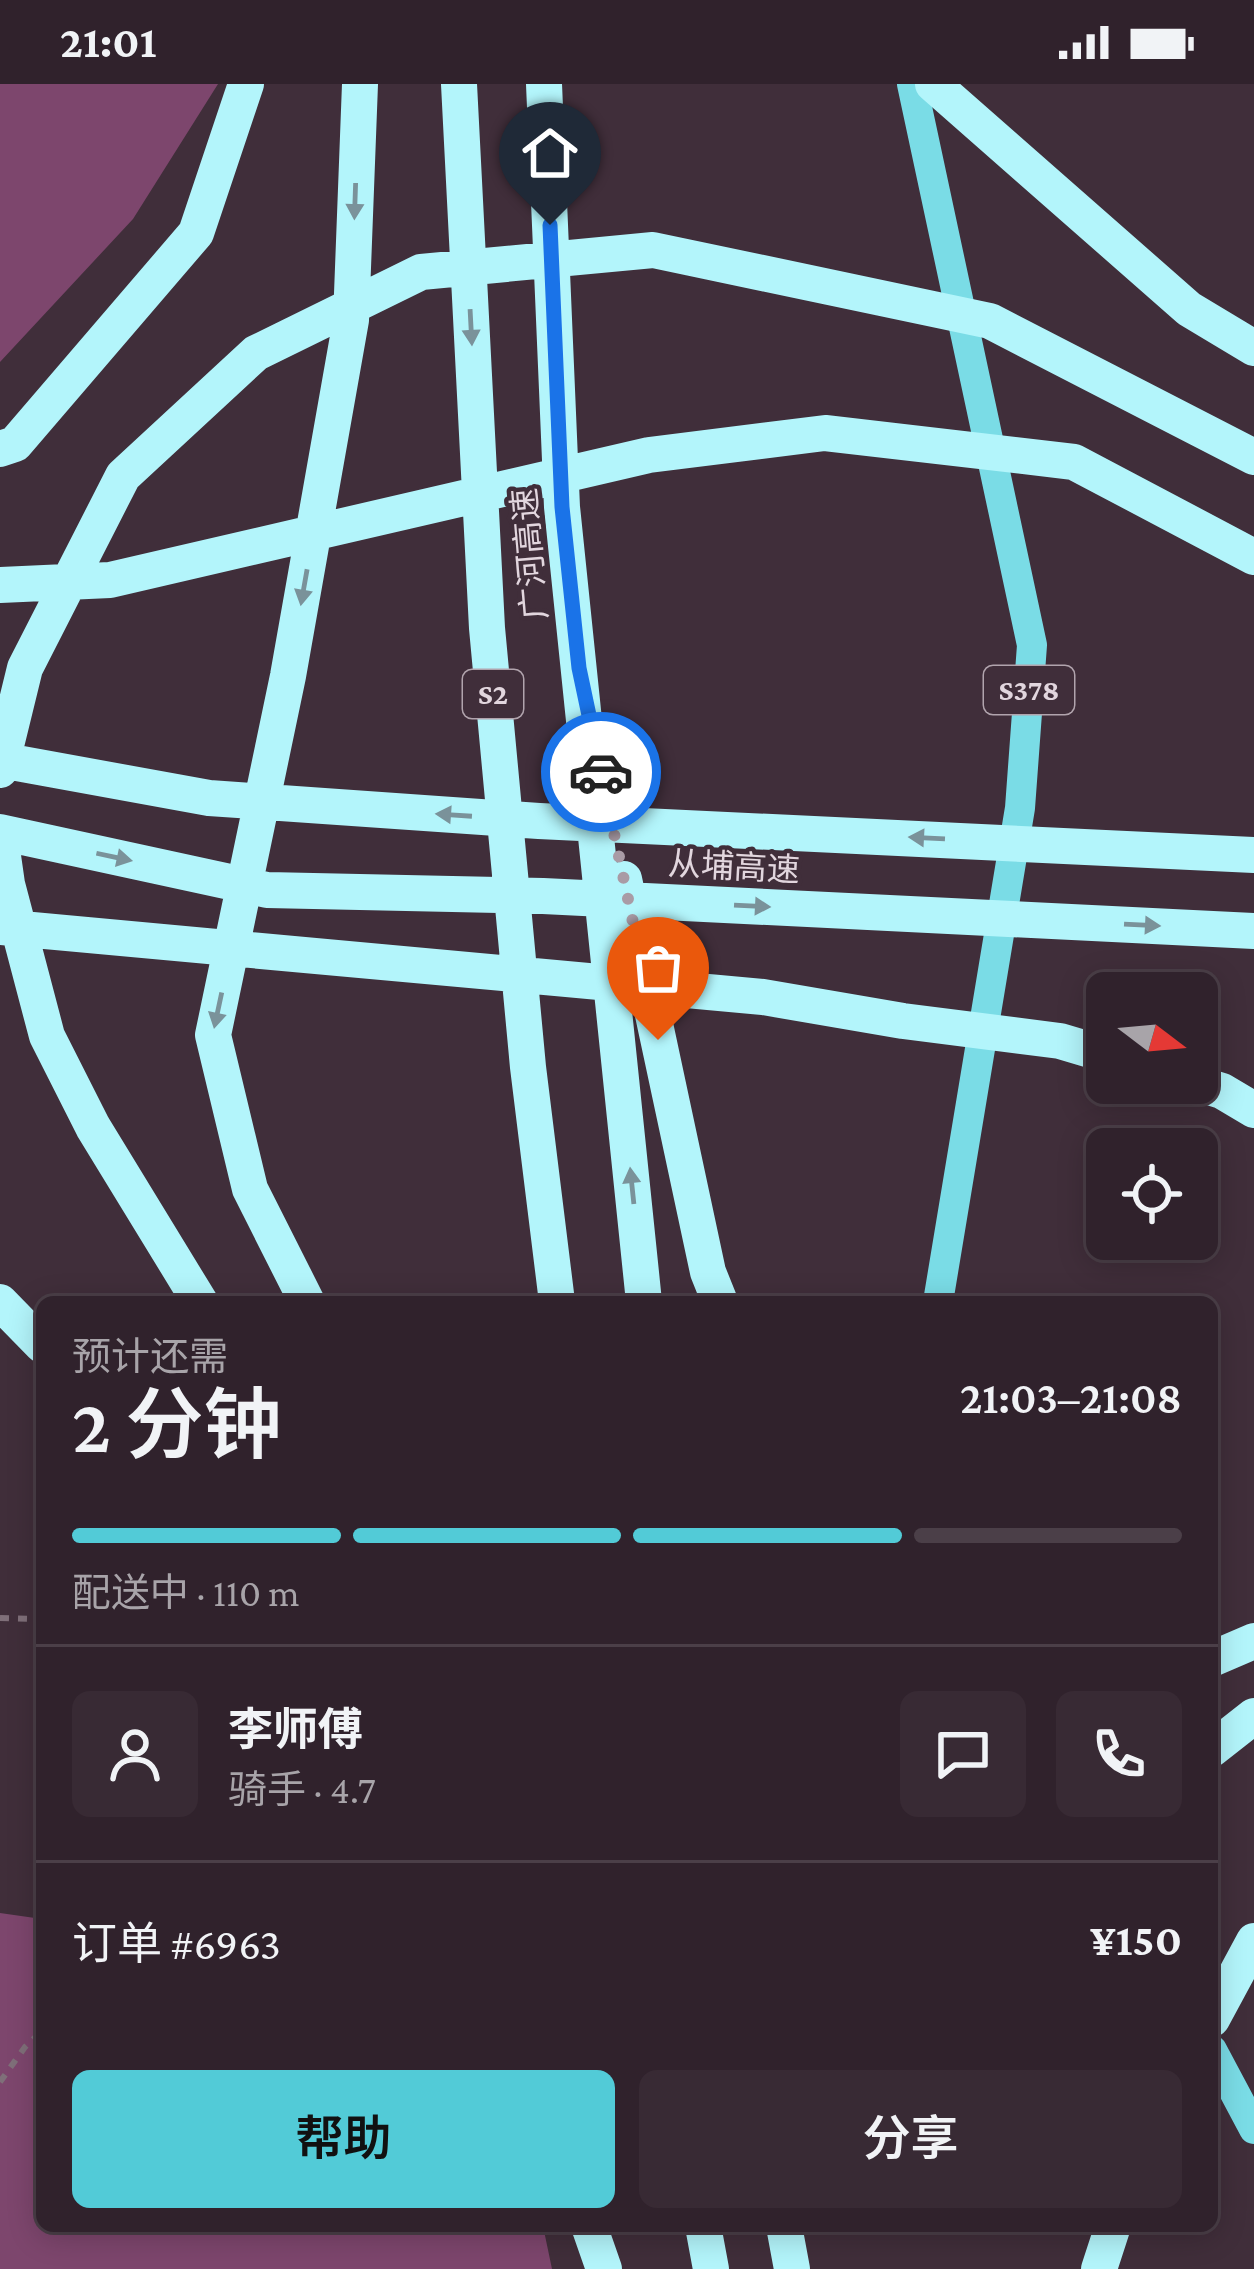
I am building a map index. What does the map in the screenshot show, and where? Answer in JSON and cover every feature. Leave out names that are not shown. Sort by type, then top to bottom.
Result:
[{"type":"highway","points":[[0,449],[15,444],[196,233],[246,84]]},
{"type":"highway","points":[[304,1296],[250,1189],[213,1035],[288,676],[351,320],[360,84]]},
{"type":"highway","name":"广河高速","points":[[459,84],[487,628],[528,1067],[556,1296]]},
{"type":"highway","name":"广河高速","points":[[544,84],[562,507],[643,1296]]},
{"type":"highway","points":[[933,84],[1189,309],[1254,348]]},
{"type":"highway","points":[[0,770],[25,668],[123,476],[256,353],[421,272],[653,250],[990,321],[1254,457]]},
{"type":"highway","points":[[0,585],[110,580],[649,454],[825,434],[1074,461],[1254,557]]},
{"type":"highway","points":[[579,668],[708,1272],[718,1296]]},
{"type":"highway","name":"从埔高速","points":[[0,760],[232,800],[539,821],[1254,855]]},
{"type":"highway","points":[[0,833],[7,884],[46,1036],[93,1127],[196,1296]]},
{"type":"highway","name":"从埔高速","points":[[0,833],[267,890],[566,897],[1254,931]]},
{"type":"highway","points":[[0,927],[763,997],[1086,1049]]},
{"type":"highway","points":[[1218,1090],[1254,1110]]},
{"type":"highway","points":[[0,1302],[36,1339]]},
{"type":"highway","points":[[1218,1656],[1254,1641]]},
{"type":"highway","points":[[1218,1744],[1254,1716]]},
{"type":"highway","points":[[1218,2008],[1254,1941]]},
{"type":"highway","points":[[704,2232],[711,2269]]},
{"type":"highway","points":[[785,2232],[792,2269]]},
{"type":"highway","points":[[1099,2269],[1111,2232]]},
{"type":"main road","name":"S378","points":[[912,84],[1032,645],[1020,808],[939,1296]]},
{"type":"main road","points":[[1218,2061],[1254,2129]]},
{"type":"path","points":[[0,1618],[36,1619]]},
{"type":"path","points":[[0,2082],[36,2037]]},
{"type":"shaded area","points":[[0,84],[218,84],[133,219],[0,362]]},
{"type":"shaded area","points":[[0,1913],[36,1918],[36,2232],[544,2232],[552,2269],[0,2269]]},
{"type":"way so far","points":[[601,772],[658,1040]]},
{"type":"route","points":[[550,225],[562,507],[579,668],[601,772]]}]
